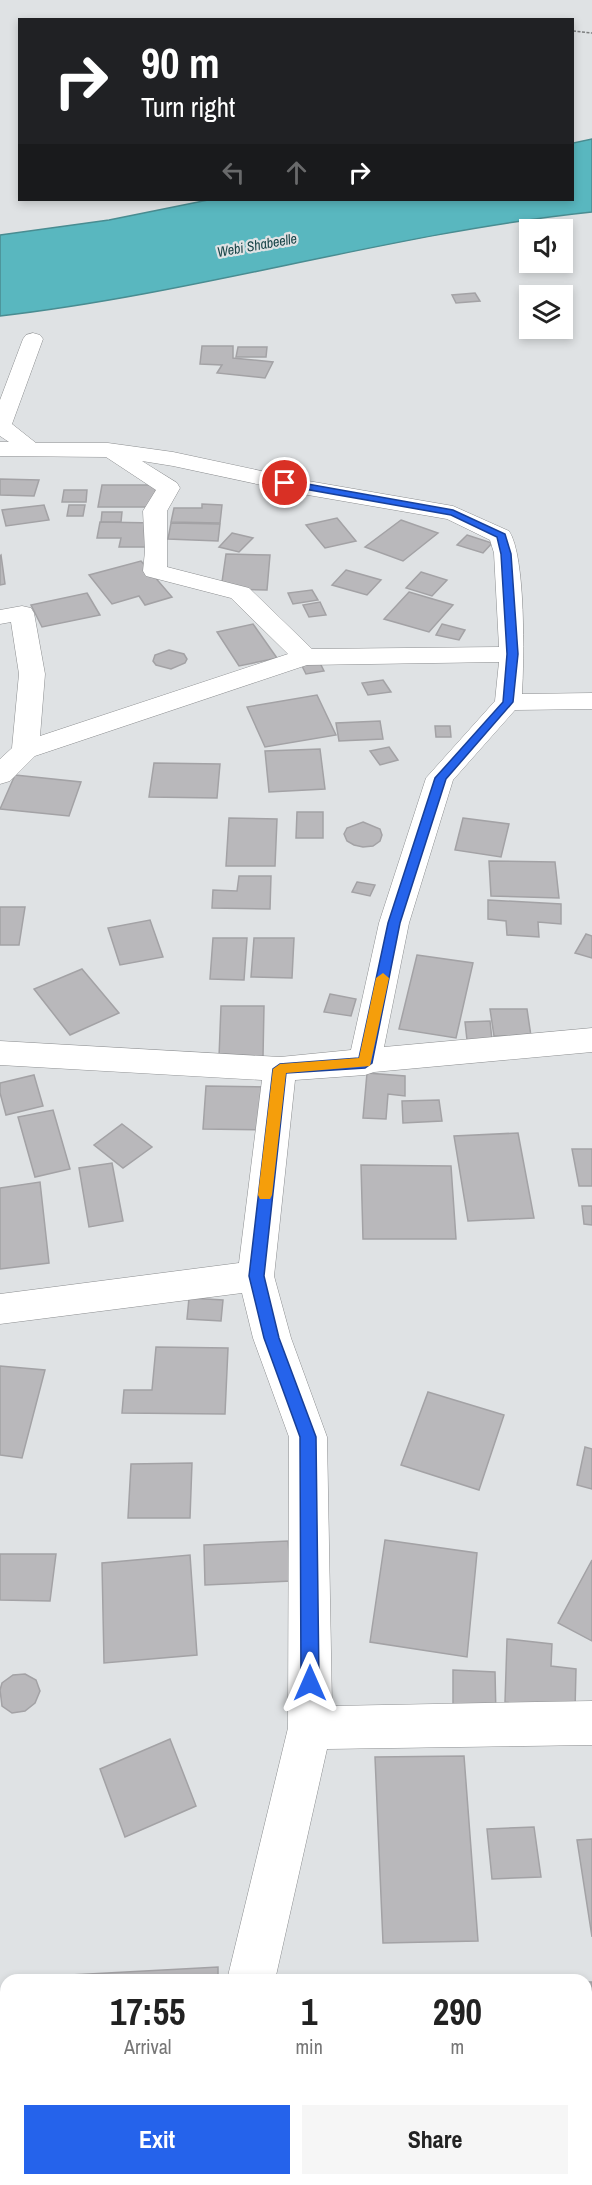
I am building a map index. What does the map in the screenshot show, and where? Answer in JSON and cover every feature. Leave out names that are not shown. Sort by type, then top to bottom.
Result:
[{"type":"street","points":[[32,450],[1,426],[33,339]]},
{"type":"street","points":[[0,449],[108,450],[173,459],[308,488],[453,513],[501,536],[506,554],[512,654],[508,702],[440,778],[394,923],[365,1063]]},
{"type":"street","points":[[108,450],[169,488],[155,511],[157,551],[155,572],[240,592],[305,657]]},
{"type":"street","points":[[0,617],[22,614],[32,674],[25,750]]},
{"type":"street","points":[[0,775],[25,750],[305,657],[512,654]]},
{"type":"street","points":[[508,702],[592,701]]},
{"type":"street","points":[[0,1053],[280,1069],[365,1063],[592,1040]]},
{"type":"street","points":[[252,1974],[310,1728],[308,1437],[272,1338],[256,1276],[280,1069]]},
{"type":"street","points":[[0,1309],[256,1276]]},
{"type":"street","points":[[310,1728],[592,1723]]},
{"type":"path","points":[[574,31],[592,33]]},
{"type":"water","name":"Webi Shabeelle","points":[[592,139],[592,212],[540,219],[519,219],[519,222],[369,248],[148,293],[0,316],[0,235],[109,220],[203,201],[574,201],[574,143]]},
{"type":"building","points":[[475,293],[480,301],[456,303],[452,295]]},
{"type":"building","points":[[202,346],[233,346],[233,358],[273,362],[265,378],[217,373],[222,365],[200,364]]},
{"type":"building","points":[[238,347],[267,347],[266,357],[236,357]]},
{"type":"building","points":[[0,479],[39,480],[34,496],[0,495]]},
{"type":"building","points":[[102,485],[156,485],[154,507],[98,507]]},
{"type":"building","points":[[64,490],[87,490],[86,502],[62,502]]},
{"type":"building","points":[[202,504],[222,505],[220,523],[171,522],[174,508],[202,508]]},
{"type":"building","points":[[44,505],[49,520],[6,526],[2,510]]},
{"type":"building","points":[[69,505],[85,505],[83,516],[67,516]]},
{"type":"building","points":[[102,512],[122,512],[121,522],[101,522]]},
{"type":"building","points":[[337,518],[356,541],[325,548],[306,525]]},
{"type":"building","points":[[401,520],[438,533],[403,561],[365,547]]},
{"type":"building","points":[[100,522],[155,523],[151,547],[119,547],[121,538],[97,538]]},
{"type":"building","points":[[171,523],[220,524],[218,541],[168,539]]},
{"type":"building","points":[[232,533],[253,538],[239,552],[219,547]]},
{"type":"building","points":[[467,535],[492,543],[483,553],[457,545]]},
{"type":"building","points":[[226,554],[270,555],[267,590],[221,589]]},
{"type":"building","points":[[0,556],[5,584],[0,585]]},
{"type":"building","points":[[141,561],[172,597],[145,605],[139,596],[112,604],[89,575]]},
{"type":"building","points":[[346,570],[381,580],[367,595],[332,585]]},
{"type":"building","points":[[421,572],[447,580],[432,596],[406,588]]},
{"type":"building","points":[[312,590],[318,600],[293,604],[288,593]]},
{"type":"building","points":[[409,592],[453,605],[429,632],[384,619]]},
{"type":"building","points":[[87,593],[100,615],[42,627],[31,605]]},
{"type":"building","points":[[320,602],[326,615],[309,617],[303,605]]},
{"type":"building","points":[[253,624],[277,658],[239,666],[217,632]]},
{"type":"building","points":[[442,624],[465,630],[459,640],[436,635]]},
{"type":"building","points":[[169,650],[184,654],[187,659],[185,663],[171,669],[156,665],[153,661],[155,655]]},
{"type":"building","points":[[318,659],[324,671],[306,674],[300,662]]},
{"type":"building","points":[[383,680],[391,692],[368,695],[362,683]]},
{"type":"building","points":[[317,695],[336,735],[265,747],[247,707]]},
{"type":"building","points":[[380,721],[383,739],[339,741],[336,723]]},
{"type":"building","points":[[435,726],[450,726],[451,737],[436,737]]},
{"type":"building","points":[[389,747],[398,760],[380,765],[370,751]]},
{"type":"building","points":[[320,749],[325,789],[269,792],[265,751]]},
{"type":"building","points":[[154,763],[220,764],[217,798],[149,797]]},
{"type":"building","points":[[15,775],[81,782],[69,816],[0,809]]},
{"type":"building","points":[[297,812],[323,812],[323,838],[296,838]]},
{"type":"building","points":[[229,818],[277,819],[275,866],[226,866]]},
{"type":"building","points":[[463,818],[509,824],[501,857],[455,850]]},
{"type":"building","points":[[363,822],[380,829],[382,835],[380,841],[373,846],[354,845],[347,841],[344,834],[347,828]]},
{"type":"building","points":[[489,861],[555,862],[559,898],[491,896]]},
{"type":"building","points":[[239,876],[271,876],[270,909],[212,908],[213,890],[237,891]]},
{"type":"building","points":[[357,882],[375,885],[370,896],[352,892]]},
{"type":"building","points":[[488,900],[561,904],[561,924],[538,922],[539,937],[507,935],[506,921],[488,919]]},
{"type":"building","points":[[0,907],[25,907],[19,945],[0,945]]},
{"type":"building","points":[[150,920],[163,957],[120,965],[108,928]]},
{"type":"building","points":[[586,934],[592,936],[592,958],[575,953]]},
{"type":"building","points":[[213,938],[247,938],[244,980],[210,979]]},
{"type":"building","points":[[254,938],[294,938],[292,978],[251,977]]},
{"type":"building","points":[[417,955],[473,963],[456,1038],[399,1029]]},
{"type":"building","points":[[82,969],[119,1013],[70,1035],[34,989]]},
{"type":"building","points":[[330,994],[356,999],[351,1016],[324,1012]]},
{"type":"building","points":[[221,1006],[264,1006],[263,1057],[219,1057]]},
{"type":"building","points":[[490,1009],[527,1009],[531,1036],[494,1036]]},
{"type":"building","points":[[490,1021],[492,1040],[467,1040],[465,1022]]},
{"type":"building","points":[[367,1073],[405,1076],[405,1096],[388,1094],[386,1119],[363,1118]]},
{"type":"building","points":[[34,1075],[43,1106],[6,1115],[0,1093],[0,1083]]},
{"type":"building","points":[[206,1086],[268,1087],[266,1130],[203,1129]]},
{"type":"building","points":[[439,1100],[442,1121],[403,1123],[402,1101]]},
{"type":"building","points":[[53,1110],[70,1169],[35,1177],[18,1117]]},
{"type":"building","points":[[122,1124],[152,1147],[123,1168],[94,1145]]},
{"type":"building","points":[[518,1133],[534,1218],[468,1221],[454,1136]]},
{"type":"building","points":[[572,1149],[592,1149],[592,1186],[579,1186]]},
{"type":"building","points":[[112,1163],[123,1221],[89,1227],[79,1168]]},
{"type":"building","points":[[361,1165],[451,1166],[456,1239],[363,1239]]},
{"type":"building","points":[[40,1182],[49,1263],[0,1269],[0,1188]]},
{"type":"building","points":[[582,1206],[592,1206],[592,1225],[584,1224]]},
{"type":"building","points":[[189,1298],[223,1300],[221,1321],[187,1319]]},
{"type":"building","points":[[156,1347],[228,1348],[225,1414],[122,1413],[124,1390],[152,1390]]},
{"type":"building","points":[[0,1366],[45,1370],[22,1458],[0,1455]]},
{"type":"building","points":[[428,1392],[504,1415],[479,1490],[401,1465]]},
{"type":"building","points":[[585,1447],[592,1449],[592,1489],[577,1485]]},
{"type":"building","points":[[192,1463],[190,1518],[128,1518],[131,1464]]},
{"type":"building","points":[[385,1540],[477,1553],[467,1657],[370,1642]]},
{"type":"building","points":[[288,1541],[291,1581],[205,1585],[204,1545]]},
{"type":"building","points":[[0,1554],[56,1554],[50,1601],[0,1600]]},
{"type":"building","points":[[190,1555],[197,1655],[104,1663],[102,1563]]},
{"type":"building","points":[[592,1560],[592,1641],[558,1623]]},
{"type":"building","points":[[507,1639],[552,1644],[551,1666],[576,1669],[575,1711],[505,1702]]},
{"type":"building","points":[[453,1670],[495,1672],[496,1717],[453,1716]]},
{"type":"building","points":[[25,1674],[36,1680],[40,1691],[35,1703],[25,1711],[12,1713],[2,1706],[0,1690],[2,1683],[13,1675]]},
{"type":"building","points":[[170,1739],[196,1806],[125,1837],[100,1769]]},
{"type":"building","points":[[464,1756],[478,1941],[383,1943],[375,1757]]},
{"type":"building","points":[[534,1827],[541,1877],[492,1879],[487,1829]]},
{"type":"building","points":[[592,1839],[592,1937],[577,1840]]},
{"type":"building","points":[[218,1967],[218,1974],[89,1974]]},
{"type":"slow traffic","points":[[265,1195],[280,1069],[365,1063],[383,978]]},
{"type":"route","points":[[285,483],[453,513],[501,536],[506,554],[512,654],[508,702],[440,778],[394,923],[365,1063],[280,1069],[256,1276],[272,1338],[308,1437],[310,1683]]}]
